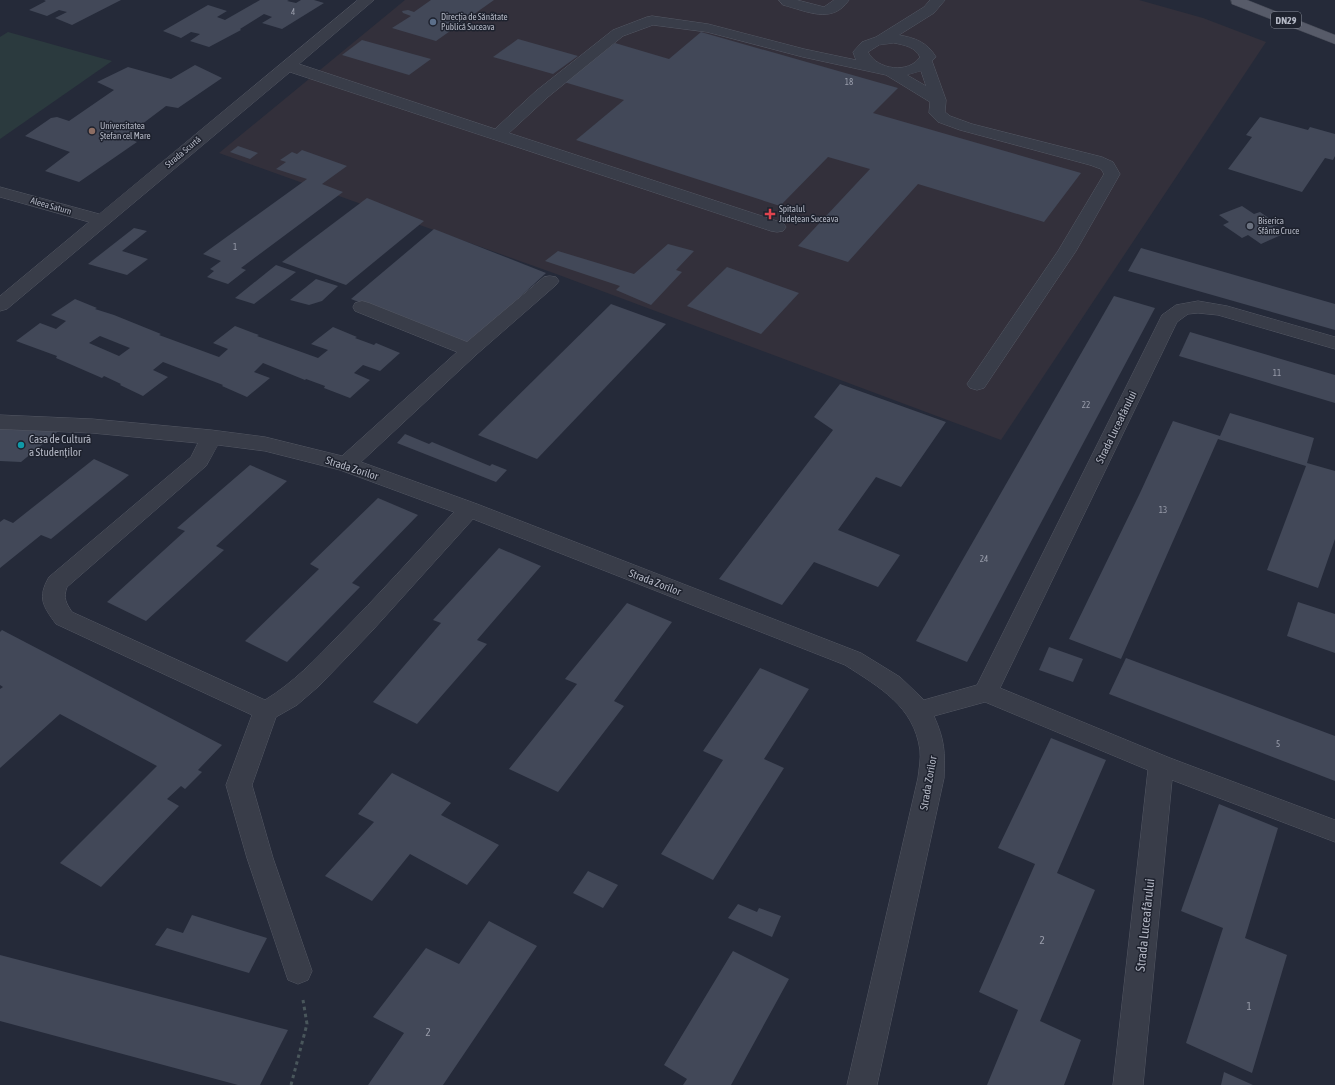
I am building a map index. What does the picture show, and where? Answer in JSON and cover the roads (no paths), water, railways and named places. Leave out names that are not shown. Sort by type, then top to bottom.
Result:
[{"type":"main road","name":"DN29","points":[[1235,0],[1335,26]]},
{"type":"main road","name":"DN29","points":[[1235,0],[1335,40]]},
{"type":"street","name":"Strada Scurtă","points":[[0,305],[367,0]]},
{"type":"street","points":[[786,0],[788,2],[824,11],[831,10],[842,0]]},
{"type":"street","points":[[498,135],[542,94],[618,33],[652,20],[708,28],[804,53],[884,70],[906,72],[918,69],[934,5]]},
{"type":"street","points":[[881,40],[934,5]]},
{"type":"street","points":[[804,53],[852,47],[881,40],[906,41],[917,45],[924,45]]},
{"type":"street","points":[[924,45],[938,100],[937,113],[944,119],[966,127],[1096,161],[1107,166],[1112,174],[1067,251],[977,384]]},
{"type":"street","points":[[852,47],[860,52],[861,58],[868,64],[884,70],[938,100]]},
{"type":"street","points":[[288,66],[777,227]]},
{"type":"street","name":"Aleea Saturn","points":[[0,192],[101,220]]},
{"type":"street","points":[[346,464],[470,350],[550,281]]},
{"type":"street","points":[[362,306],[470,350]]},
{"type":"street","name":"Strada Luceafărului","points":[[986,692],[1169,319],[1183,309],[1198,307],[1220,310],[1335,344]]},
{"type":"street","name":"Strada Zorilor","points":[[0,422],[92,426],[211,437],[265,444],[346,464],[469,509],[853,660],[892,684],[919,711],[927,728],[933,751],[931,778],[862,1085]]},
{"type":"street","points":[[211,437],[199,461],[57,583],[52,594],[55,605],[64,618],[266,712]]},
{"type":"street","points":[[298,972],[260,858],[239,785],[266,712],[288,698],[311,679],[364,625],[469,509]]},
{"type":"street","points":[[919,711],[986,692],[1161,765],[1335,831]]},
{"type":"street","name":"Strada Luceafărului","points":[[1128,1085],[1161,765]]},
{"type":"place","name":"Direcția de Sănătate Publică Suceava","points":[[433,22]]},
{"type":"place","name":"Universitatea Ștefan cel Mare","points":[[92,131]]},
{"type":"place","name":"Spitalul Județean Suceava","points":[[770,214]]},
{"type":"place","name":"Biserica Sfânta Cruce","points":[[1250,226]]},
{"type":"place","name":"Casa de Cultură a Studenților","points":[[21,445]]}]
